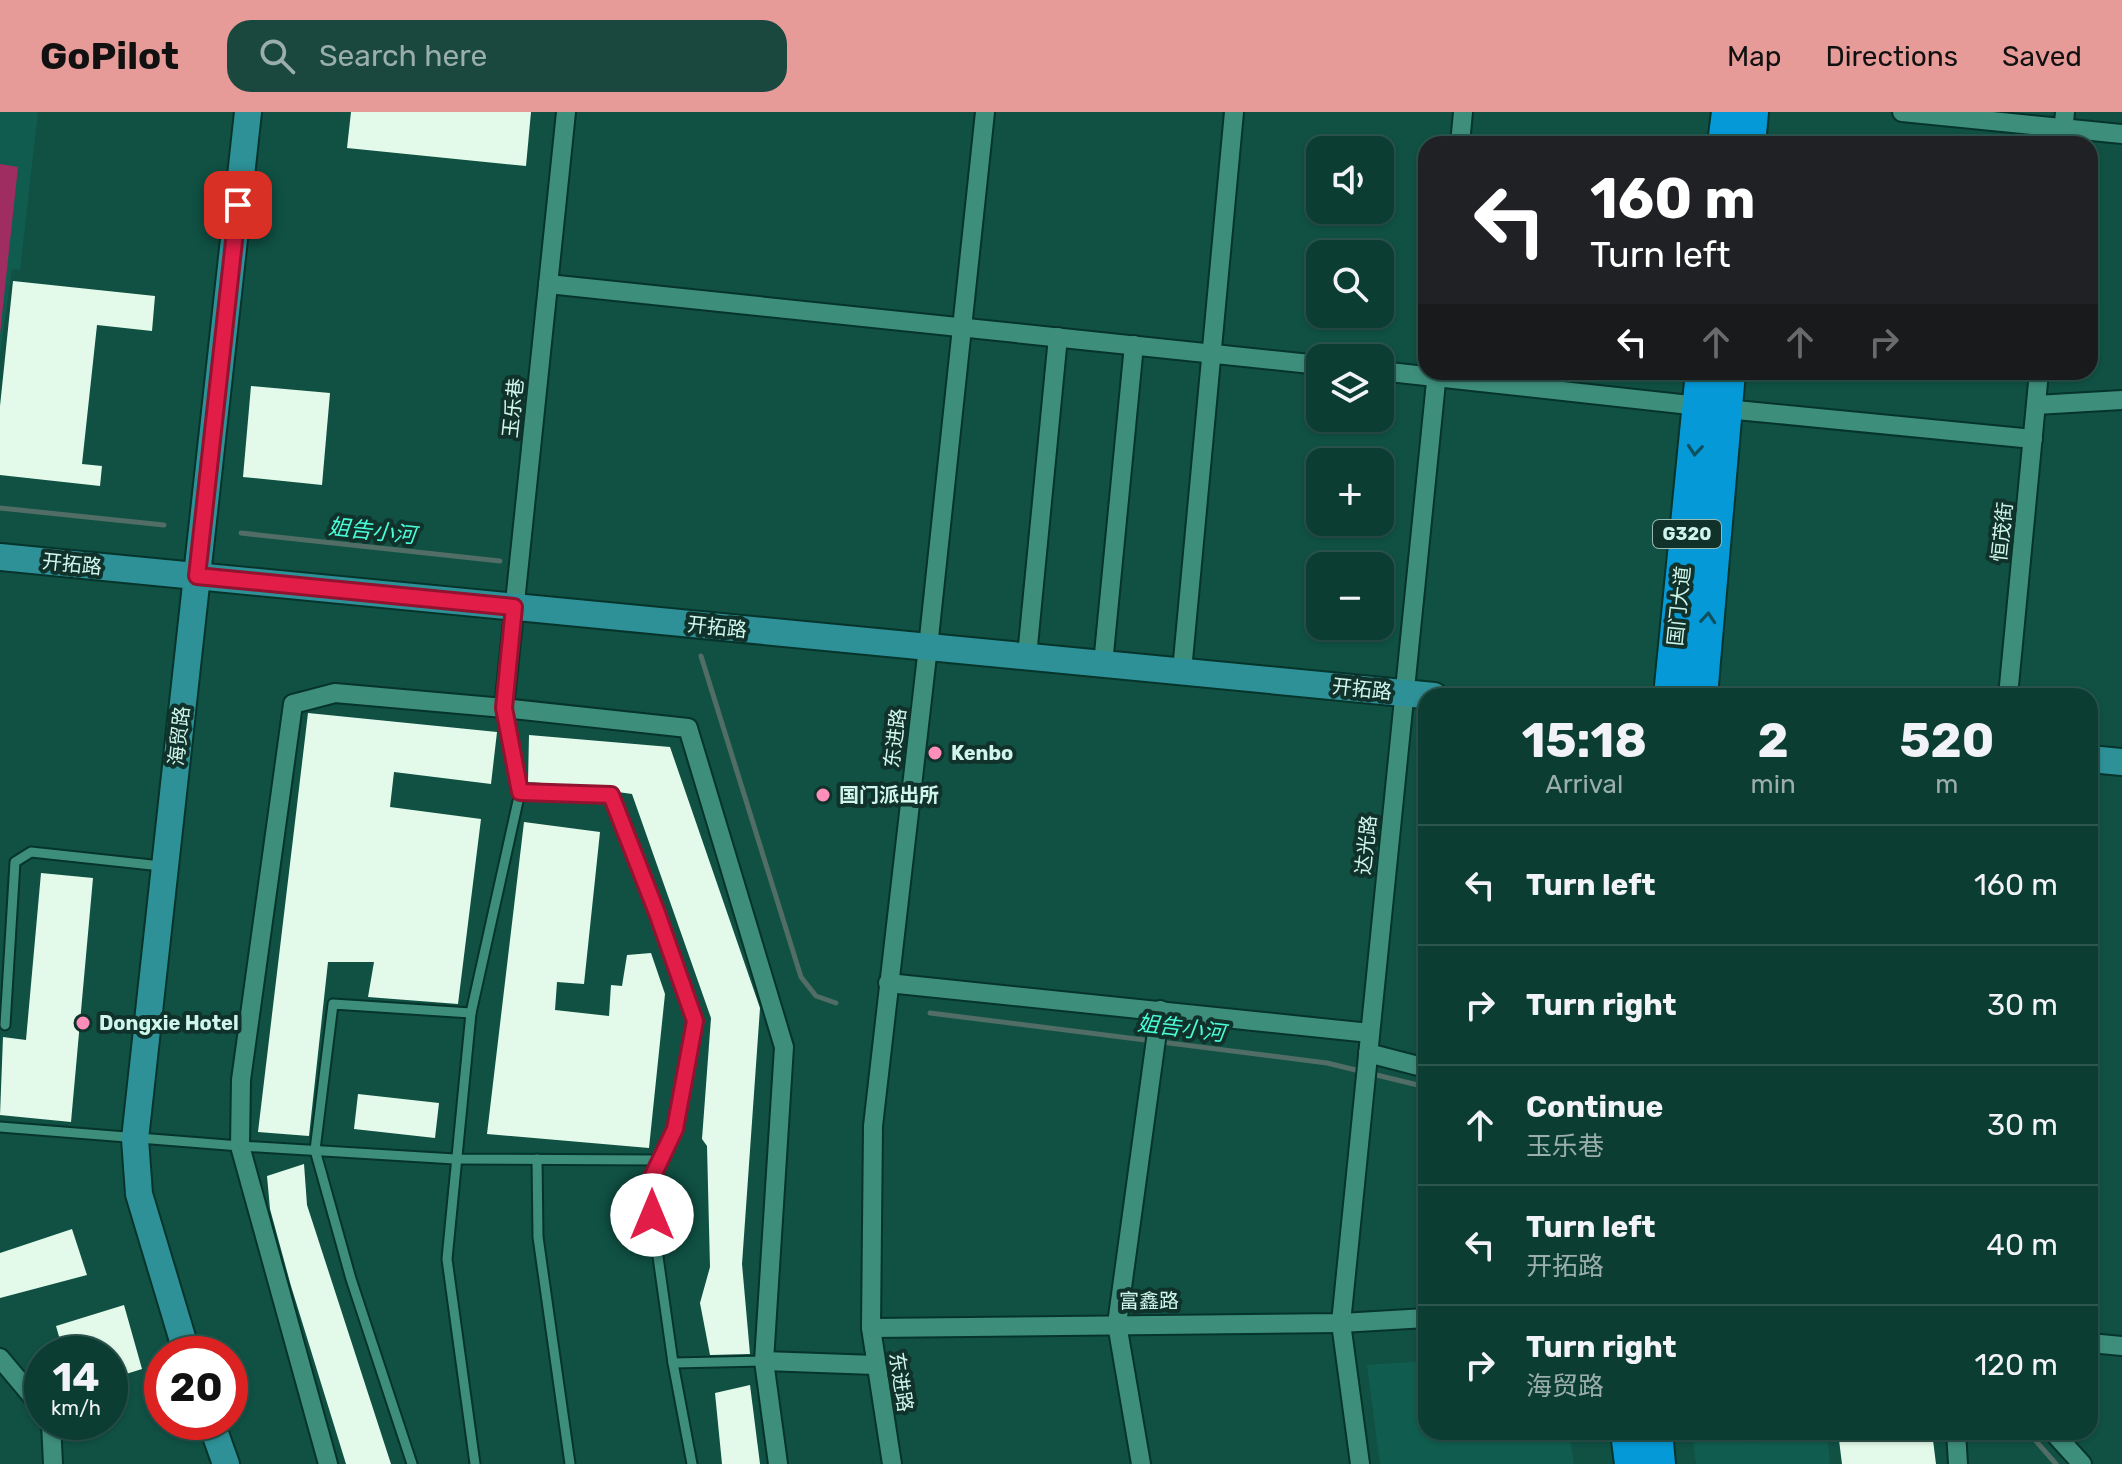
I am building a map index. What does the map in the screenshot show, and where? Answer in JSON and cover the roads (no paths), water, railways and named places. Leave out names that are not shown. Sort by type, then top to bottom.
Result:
[{"type":"highway","points":[[1725,136],[1728,112]]},
{"type":"highway","points":[[1750,136],[1752,112]]},
{"type":"highway","name":"国门大道","points":[[1701,688],[1713,408],[1704,380]]},
{"type":"highway","name":"国门大道","points":[[1671,688],[1713,408],[1725,380]]},
{"type":"highway","points":[[1628,1440],[1631,1464]]},
{"type":"highway","points":[[1657,1440],[1659,1464]]},
{"type":"street","name":"海贸路","points":[[182,1336],[139,1194],[135,1139],[248,112]]},
{"type":"street","name":"玉乐巷","points":[[504,708],[566,112]]},
{"type":"street","name":"东进路","points":[[892,1464],[871,1328],[873,1126],[985,112]]},
{"type":"street","points":[[1182,671],[1234,112]]},
{"type":"street","points":[[1461,136],[1463,112]]},
{"type":"street","points":[[1902,112],[2122,134]]},
{"type":"street","points":[[548,284],[1306,363]]},
{"type":"street","points":[[1027,656],[1058,337]]},
{"type":"street","points":[[1103,664],[1134,345]]},
{"type":"street","points":[[1394,372],[1418,373]]},
{"type":"street","name":"达光路","points":[[1360,1464],[1341,1323],[1435,380]]},
{"type":"street","points":[[1485,380],[1713,408],[2033,439]]},
{"type":"street","name":"恒茂街","points":[[2009,688],[2038,380]]},
{"type":"street","points":[[2036,405],[2122,400]]},
{"type":"street","name":"开拓路","points":[[0,557],[1418,694]]},
{"type":"street","points":[[328,1464],[240,1146],[241,1080],[293,704],[335,693],[688,728],[784,1047],[764,1361],[778,1464]]},
{"type":"street","points":[[2098,760],[2122,762]]},
{"type":"street","points":[[888,983],[1370,1033]]},
{"type":"street","points":[[1141,1464],[1117,1324],[1160,1010]]},
{"type":"street","points":[[1368,1056],[1418,1066]]},
{"type":"street","name":"富鑫路","points":[[871,1328],[1341,1323],[1418,1318]]},
{"type":"street","points":[[2098,1344],[2122,1346]]},
{"type":"street","points":[[0,1358],[24,1387]]},
{"type":"street","points":[[764,1361],[875,1365]]},
{"type":"street","points":[[52,1440],[53,1464]]},
{"type":"street","points":[[217,1440],[226,1464]]},
{"type":"street","points":[[1956,1440],[1958,1464]]},
{"type":"street","points":[[2060,1440],[2082,1464]]},
{"type":"lane","points":[[475,1464],[447,1259],[471,1013],[520,792],[504,708]]},
{"type":"lane","points":[[520,792],[611,795],[695,1021],[675,1129],[648,1186],[673,1363],[692,1464]]},
{"type":"lane","points":[[5,1025],[15,862],[31,852],[165,866]]},
{"type":"lane","points":[[412,1464],[351,1279],[315,1150],[333,1004],[471,1013]]},
{"type":"lane","points":[[0,1127],[135,1139],[455,1159],[660,1160]]},
{"type":"lane","points":[[537,1159],[538,1237],[570,1464]]},
{"type":"lane","points":[[673,1363],[764,1361]]},
{"type":"waterway","name":"姐告小河","points":[[0,508],[164,525]]},
{"type":"waterway","name":"姐告小河","points":[[241,533],[500,561]]},
{"type":"waterway","name":"姐告小河","points":[[701,656],[801,977],[816,996],[836,1003]]},
{"type":"waterway","name":"姐告小河","points":[[930,1013],[1327,1063],[1418,1085]]},
{"type":"waterway","name":"姐告小河","points":[[2035,1440],[2056,1464]]},
{"type":"place","name":"Kenbo","points":[[935,753]]},
{"type":"place","name":"国门派出所","points":[[823,795]]},
{"type":"place","name":"Dongxie Hotel","points":[[83,1023]]}]
